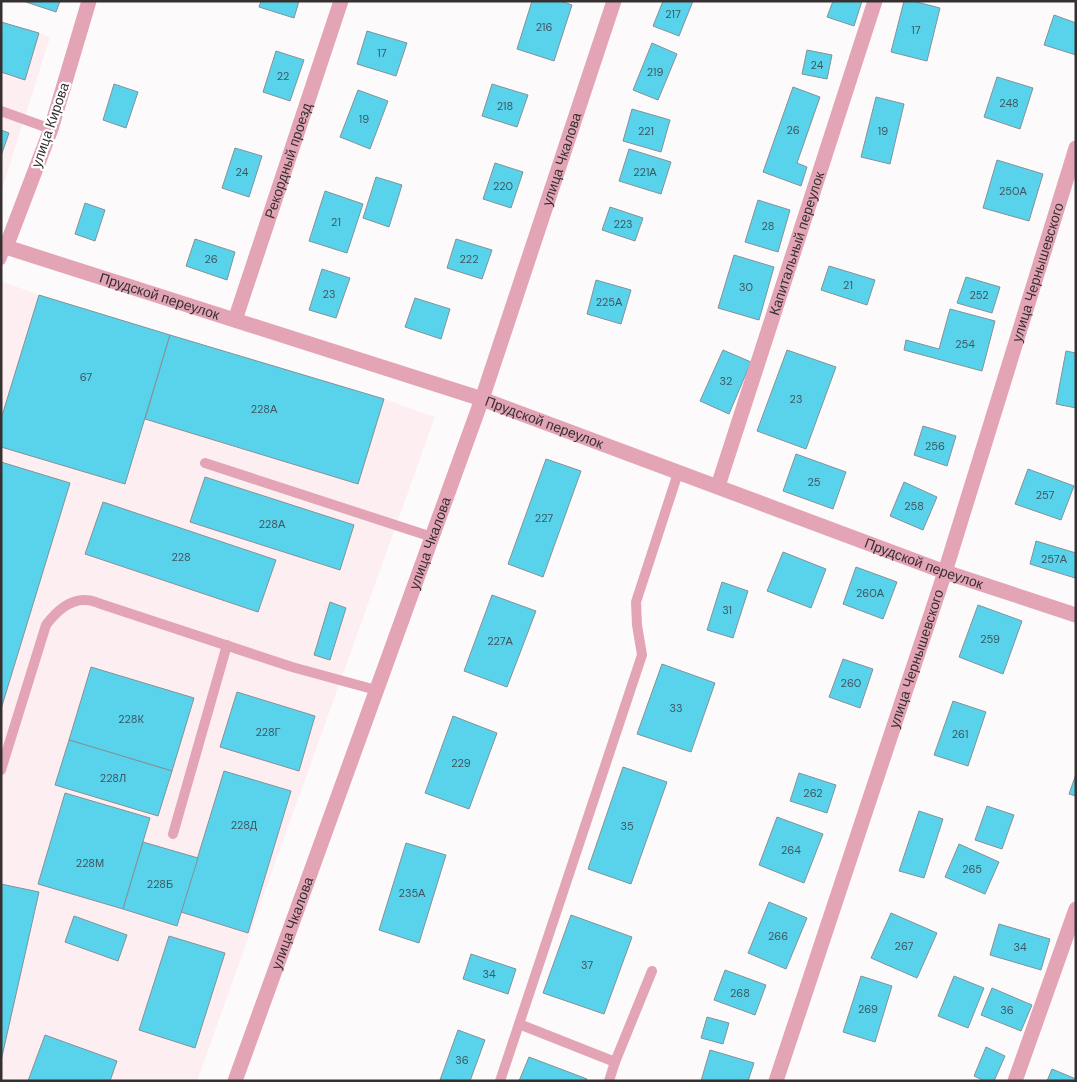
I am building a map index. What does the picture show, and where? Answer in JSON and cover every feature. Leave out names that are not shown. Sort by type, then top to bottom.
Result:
[{"type":"street","name":"улица Кирова","points":[[3,251],[51,129],[89,1]]},
{"type":"street","name":"Рекордный проезд","points":[[235,320],[341,1]]},
{"type":"street","name":"улица Чкалова","points":[[235,1081],[482,399],[614,1]]},
{"type":"street","name":"Капитальный переулок","points":[[718,486],[875,1]]},
{"type":"street","name":"улица Чернышевского","points":[[776,1081],[945,572],[1076,148]]},
{"type":"street","name":"Прудской переулок","points":[[3,251],[235,320],[482,399],[945,572],[1076,615]]},
{"type":"street","points":[[1015,1081],[1076,908]]},
{"type":"lane","points":[[1,111],[51,129]]},
{"type":"lane","points":[[205,463],[432,537]]},
{"type":"lane","points":[[500,1081],[642,655],[637,625],[636,602],[678,473]]},
{"type":"lane","points":[[1,770],[46,625],[56,612],[69,604],[84,600],[292,667],[376,690]]},
{"type":"lane","points":[[173,834],[227,645]]},
{"type":"lane","points":[[609,1081],[652,971]]},
{"type":"lane","points":[[519,1024],[615,1062]]},
{"type":"shaded area","points":[[1,21],[50,37],[1,193]]},
{"type":"shaded area","points":[[1,281],[39,295],[384,399],[435,417],[197,1081],[1,1081]]},
{"type":"building","points":[[23,1],[60,1],[56,12]]},
{"type":"building","points":[[261,1],[299,1],[294,18],[259,7]]},
{"type":"building","points":[[532,1],[561,1],[572,5],[554,61],[517,49]]},
{"type":"building","points":[[663,1],[693,1],[679,36],[653,26]]},
{"type":"building","points":[[833,1],[862,1],[854,26],[827,17]]},
{"type":"building","points":[[904,1],[913,1],[940,8],[927,61],[891,52]]},
{"type":"building","points":[[1054,15],[1076,23],[1076,55],[1044,45]]},
{"type":"building","points":[[1,22],[39,33],[25,80],[1,72]]},
{"type":"building","points":[[367,31],[407,43],[396,76],[357,64]]},
{"type":"building","points":[[652,43],[677,54],[658,100],[633,90]]},
{"type":"building","points":[[807,50],[832,55],[827,79],[802,74]]},
{"type":"building","points":[[276,51],[304,60],[290,101],[263,92]]},
{"type":"building","points":[[997,77],[1033,88],[1020,129],[984,117]]},
{"type":"building","points":[[114,84],[138,92],[126,128],[103,120]]},
{"type":"building","points":[[492,84],[528,95],[517,127],[482,116]]},
{"type":"building","points":[[793,87],[820,97],[797,163],[807,167],[801,186],[763,172]]},
{"type":"building","points":[[358,90],[388,101],[370,149],[340,137]]},
{"type":"building","points":[[876,97],[904,104],[890,164],[861,157]]},
{"type":"building","points":[[632,109],[670,120],[661,152],[623,141]]},
{"type":"building","points":[[1,130],[9,133],[1,156]]},
{"type":"building","points":[[235,148],[262,156],[249,197],[222,188]]},
{"type":"building","points":[[629,149],[671,162],[661,194],[619,181]]},
{"type":"building","points":[[997,160],[1043,174],[1029,221],[983,208]]},
{"type":"building","points":[[495,163],[523,172],[511,208],[483,199]]},
{"type":"building","points":[[376,177],[402,185],[389,227],[363,218]]},
{"type":"building","points":[[325,191],[363,204],[347,253],[309,241]]},
{"type":"building","points":[[758,200],[790,210],[778,252],[745,242]]},
{"type":"building","points":[[85,203],[105,210],[95,241],[75,234]]},
{"type":"building","points":[[610,207],[643,218],[635,241],[602,230]]},
{"type":"building","points":[[195,239],[235,252],[227,280],[186,266]]},
{"type":"building","points":[[456,239],[492,250],[482,279],[447,268]]},
{"type":"building","points":[[734,255],[774,267],[759,320],[718,308]]},
{"type":"building","points":[[829,266],[875,280],[867,305],[821,290]]},
{"type":"building","points":[[322,269],[350,278],[336,318],[309,310]]},
{"type":"building","points":[[966,277],[1000,287],[992,313],[957,303]]},
{"type":"building","points":[[596,280],[631,290],[621,324],[587,314]]},
{"type":"building","points":[[39,295],[170,335],[125,484],[1,447],[1,419]]},
{"type":"building","points":[[415,298],[450,309],[441,339],[405,327]]},
{"type":"building","points":[[950,309],[995,321],[982,371],[904,350],[906,340],[939,349]]},
{"type":"building","points":[[170,335],[384,399],[358,484],[145,419]]},
{"type":"building","points":[[723,350],[751,362],[729,414],[700,401]]},
{"type":"building","points":[[787,350],[836,367],[806,449],[757,431]]},
{"type":"building","points":[[1066,351],[1076,353],[1076,408],[1056,404]]},
{"type":"building","points":[[923,426],[956,436],[947,466],[914,455]]},
{"type":"building","points":[[796,454],[846,472],[833,509],[783,491]]},
{"type":"building","points":[[546,459],[581,471],[543,577],[508,564]]},
{"type":"building","points":[[1,462],[70,483],[1,709]]},
{"type":"building","points":[[1028,469],[1074,486],[1061,520],[1015,504]]},
{"type":"building","points":[[205,477],[354,525],[340,570],[190,522]]},
{"type":"building","points":[[904,482],[937,497],[923,530],[890,516]]},
{"type":"building","points":[[103,502],[276,560],[258,612],[85,554]]},
{"type":"building","points":[[1036,541],[1076,553],[1075,578],[1030,564]]},
{"type":"building","points":[[783,552],[826,569],[811,608],[767,591]]},
{"type":"building","points":[[856,567],[897,582],[883,619],[843,604]]},
{"type":"building","points":[[722,582],[748,591],[733,638],[707,630]]},
{"type":"building","points":[[492,595],[536,611],[507,687],[464,671]]},
{"type":"building","points":[[330,602],[346,608],[330,660],[314,655]]},
{"type":"building","points":[[978,605],[1022,621],[1003,674],[959,657]]},
{"type":"building","points":[[843,659],[873,669],[860,708],[829,697]]},
{"type":"building","points":[[662,664],[715,683],[691,752],[637,734]]},
{"type":"building","points":[[91,667],[194,698],[172,771],[69,740]]},
{"type":"building","points":[[237,692],[315,716],[299,771],[220,747]]},
{"type":"building","points":[[953,701],[986,712],[968,766],[934,755]]},
{"type":"building","points":[[453,716],[497,733],[469,809],[425,793]]},
{"type":"building","points":[[69,740],[172,771],[158,816],[55,785]]},
{"type":"building","points":[[623,767],[667,782],[631,884],[588,869]]},
{"type":"building","points":[[224,771],[291,791],[248,933],[181,912]]},
{"type":"building","points":[[799,773],[836,785],[827,813],[790,801]]},
{"type":"building","points":[[1076,774],[1076,796],[1069,794]]},
{"type":"building","points":[[65,793],[150,818],[123,909],[38,884]]},
{"type":"building","points":[[987,806],[1014,815],[1002,849],[975,840]]},
{"type":"building","points":[[919,811],[943,819],[924,878],[899,871]]},
{"type":"building","points":[[777,817],[823,834],[804,883],[759,865]]},
{"type":"building","points":[[143,842],[198,858],[177,926],[123,909]]},
{"type":"building","points":[[406,843],[446,855],[419,943],[379,930]]},
{"type":"building","points":[[959,844],[999,862],[985,894],[945,877]]},
{"type":"building","points":[[1,884],[39,892],[1,1061]]},
{"type":"building","points":[[769,902],[807,918],[786,969],[748,953]]},
{"type":"building","points":[[891,913],[937,933],[917,978],[871,958]]},
{"type":"building","points":[[571,915],[632,937],[604,1014],[543,993]]},
{"type":"building","points":[[74,916],[127,935],[118,961],[65,942]]},
{"type":"building","points":[[999,924],[1050,939],[1041,970],[990,955]]},
{"type":"building","points":[[169,936],[225,953],[195,1048],[139,1030]]},
{"type":"building","points":[[471,954],[516,969],[508,994],[463,979]]},
{"type":"building","points":[[725,970],[766,985],[755,1015],[714,1000]]},
{"type":"building","points":[[861,976],[892,986],[875,1042],[843,1032]]},
{"type":"building","points":[[954,976],[984,988],[968,1028],[938,1016]]},
{"type":"building","points":[[992,988],[1032,1005],[1021,1031],[981,1015]]},
{"type":"building","points":[[707,1017],[729,1023],[723,1044],[701,1038]]},
{"type":"building","points":[[458,1030],[485,1040],[470,1081],[440,1080]]},
{"type":"building","points":[[45,1035],[117,1061],[110,1081],[28,1081]]},
{"type":"building","points":[[986,1047],[1005,1056],[994,1081],[985,1081],[974,1076]]},
{"type":"building","points":[[710,1050],[754,1063],[748,1081],[701,1081]]},
{"type":"building","points":[[529,1057],[587,1079],[586,1081],[519,1081]]},
{"type":"building","points":[[1052,1069],[1076,1079],[1076,1081],[1047,1081]]}]
